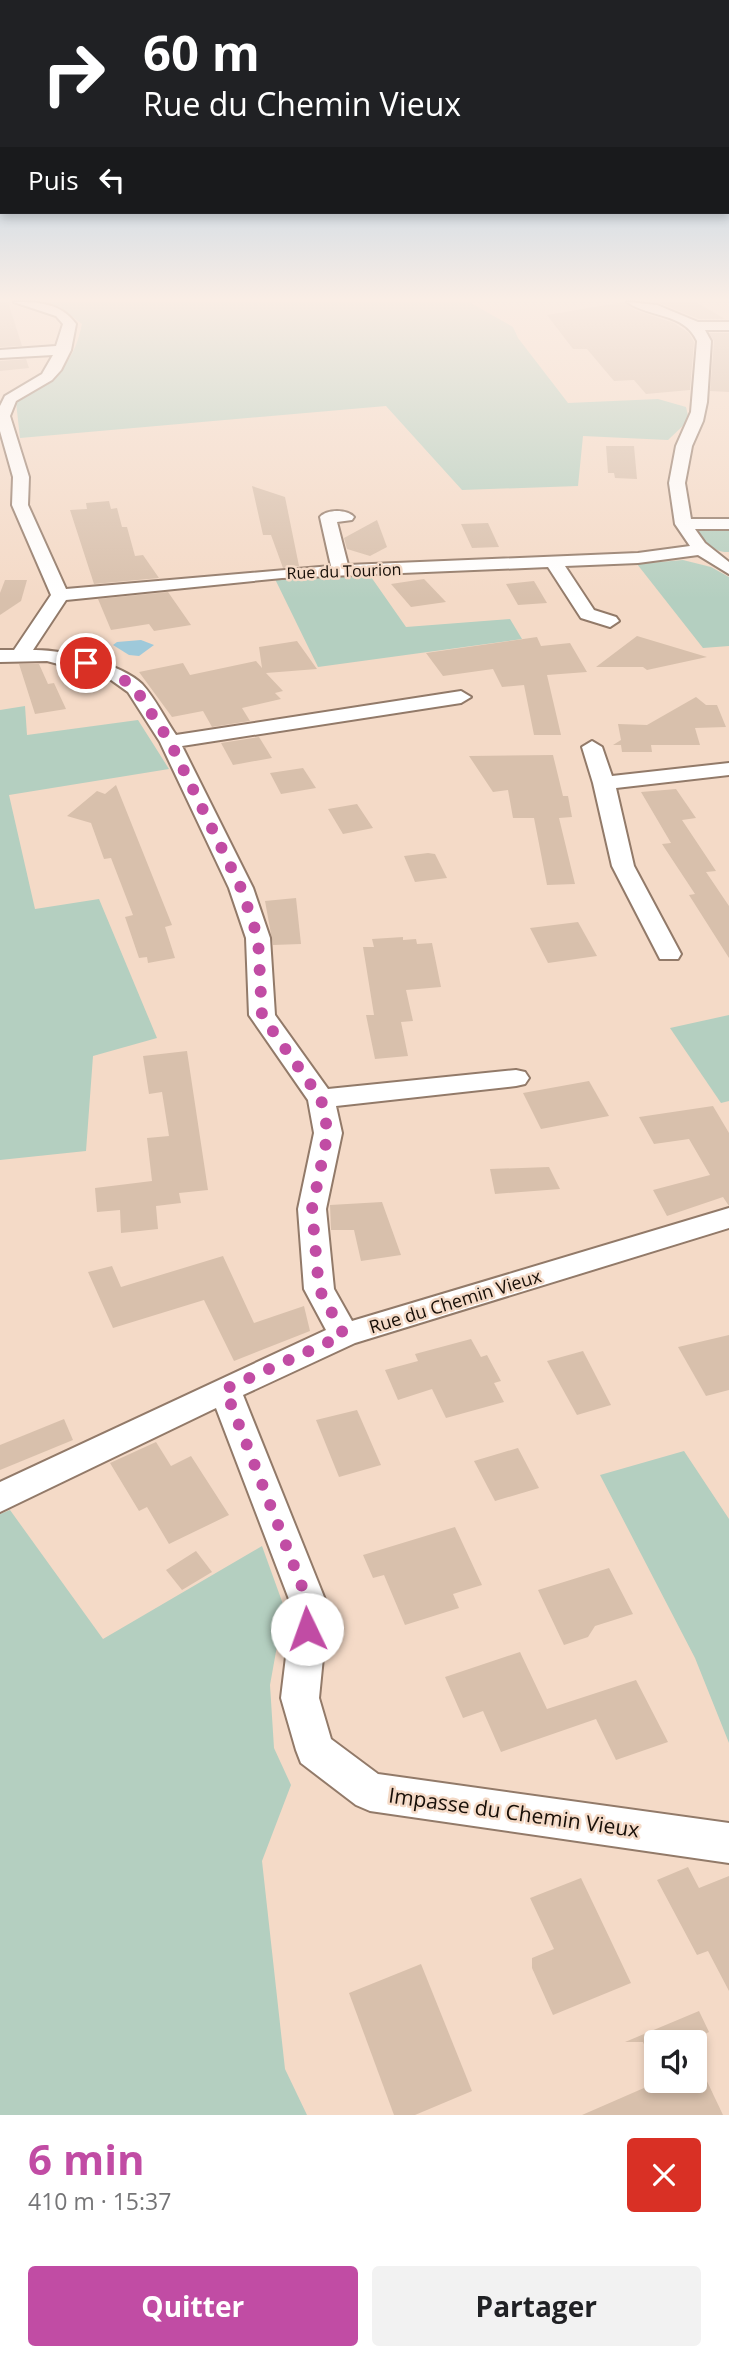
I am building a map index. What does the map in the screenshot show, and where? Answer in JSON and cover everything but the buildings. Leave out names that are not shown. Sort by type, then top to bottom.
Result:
[{"type":"street","points":[[5,401],[4,443],[21,477],[20,505],[60,596],[10,655]]},
{"type":"street","points":[[698,401],[696,421],[684,446],[676,492],[683,524],[699,550],[729,569]]},
{"type":"street","points":[[341,570],[328,517],[346,517]]},
{"type":"street","points":[[683,524],[729,524]]},
{"type":"street","name":"Rue du Tourion","points":[[60,596],[218,579],[341,570],[638,558],[699,550]]},
{"type":"street","points":[[554,562],[587,614],[610,621]]},
{"type":"street","points":[[10,655],[86,663],[114,673],[135,688],[170,742],[241,888],[258,938],[262,1016],[321,1099],[328,1133],[312,1209],[319,1289],[344,1335]]},
{"type":"street","points":[[170,742],[460,697]]},
{"type":"street","points":[[593,747],[604,783],[622,866],[669,954]]},
{"type":"street","points":[[604,783],[729,768]]},
{"type":"street","points":[[321,1099],[516,1078]]},
{"type":"street","name":"Rue du Chemin Vieux","points":[[0,1499],[225,1389],[344,1335],[729,1218]]},
{"type":"street","name":"Impasse du Chemin Vieux","points":[[225,1389],[310,1607],[300,1698],[315,1751],[370,1792],[729,1843]]},
{"type":"green space","points":[[566,401],[568,403],[664,401],[686,407],[689,420],[668,440],[583,436],[578,486],[462,490],[386,406],[20,438],[16,402]]},
{"type":"green space","points":[[692,526],[729,526],[729,552],[712,547]]},
{"type":"green space","points":[[683,560],[711,567],[729,577],[729,646],[703,648],[637,564]]},
{"type":"green space","points":[[369,574],[406,627],[510,619],[522,639],[318,667],[274,577]]},
{"type":"green space","points":[[25,706],[27,735],[138,720],[169,769],[9,795],[35,909],[99,899],[157,1038],[93,1056],[86,1151],[0,1160],[0,710]]},
{"type":"green space","points":[[729,1015],[729,1101],[721,1103],[670,1028]]},
{"type":"green space","points":[[684,1451],[729,1519],[729,1743],[695,1658],[600,1475]]},
{"type":"green space","points":[[10,1510],[103,1639],[262,1546],[284,1607],[270,1685],[274,1748],[291,1785],[262,1861],[285,2069],[307,2115],[0,2115],[0,1514]]},
{"type":"water","points":[[141,640],[154,645],[139,656],[129,655],[113,645],[117,642]]},
{"type":"route","points":[[86,663],[114,673],[135,688],[170,742],[241,888],[258,938],[262,1016],[321,1099],[328,1133],[312,1209],[319,1289],[344,1335],[225,1389],[310,1607],[307,1629]]}]
